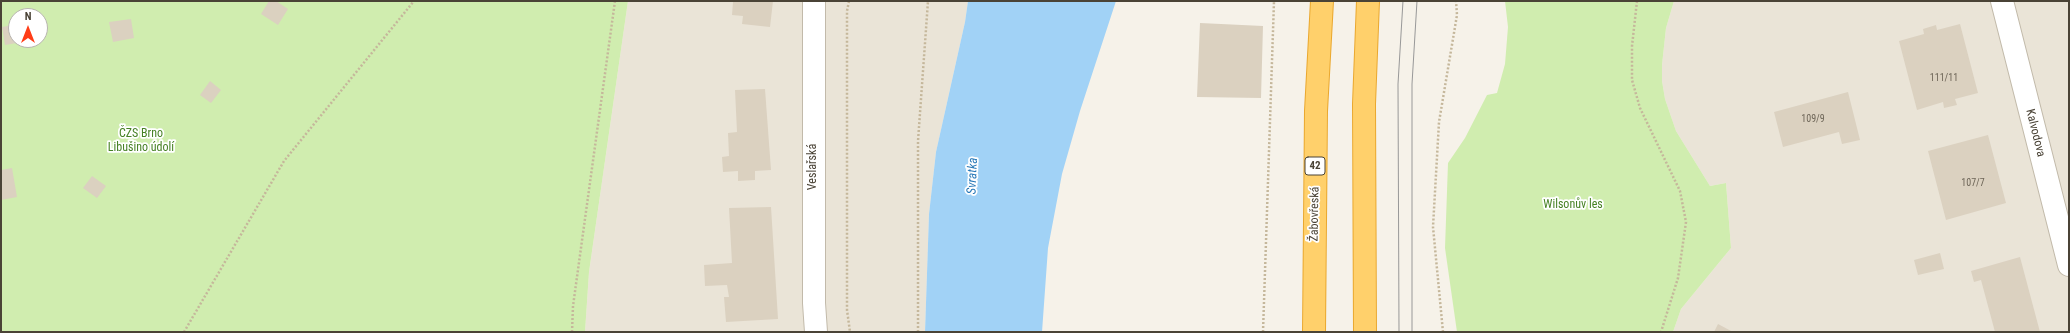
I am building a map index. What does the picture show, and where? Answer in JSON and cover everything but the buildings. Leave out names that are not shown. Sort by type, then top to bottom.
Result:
[{"type":"highway","name":"Žabovřeská","points":[[1314,332],[1316,111],[1322,1]]},
{"type":"highway","points":[[1365,332],[1364,104],[1368,1]]},
{"type":"street","name":"Veslařská","points":[[814,1],[812,12],[814,303],[816,332]]},
{"type":"street","name":"Kalvodova","points":[[2002,1],[2069,265]]},
{"type":"path","points":[[184,332],[284,161],[414,1]]},
{"type":"path","points":[[572,332],[573,306],[615,1]]},
{"type":"path","points":[[849,1],[847,11],[847,310],[850,332]]},
{"type":"path","points":[[918,332],[918,141],[928,1]]},
{"type":"path","points":[[1263,332],[1274,1]]},
{"type":"path","points":[[1443,332],[1435,258],[1434,203],[1439,122],[1457,15],[1456,1]]},
{"type":"path","points":[[1638,1],[1632,46],[1632,80],[1640,108],[1680,191],[1686,222],[1678,278],[1661,332]]},
{"type":"shaded area","points":[[628,1],[968,1],[965,22],[936,152],[929,214],[925,332],[585,332],[589,272]]},
{"type":"shaded area","points":[[1674,1],[2069,1],[2069,332],[1673,332],[1681,309],[1731,248],[1726,183],[1710,186],[1676,131],[1665,99],[1662,81],[1662,65],[1666,28]]},
{"type":"green space","name":"ČZS Brno Libušino údolí","points":[[1,1],[628,1],[589,272],[585,332],[1,332]]},
{"type":"green space","name":"Wilsonův les","points":[[1505,1],[1674,1],[1666,28],[1662,65],[1662,81],[1665,99],[1676,131],[1710,186],[1726,183],[1731,248],[1681,309],[1673,332],[1457,332],[1445,248],[1448,163],[1465,138],[1487,95],[1497,93],[1505,64],[1508,27]]},
{"type":"water","name":"Svratka","points":[[968,1],[1116,1],[1080,111],[1062,174],[1048,248],[1042,332],[925,332],[929,214],[936,152],[965,22]]},
{"type":"tram line","points":[[1399,332],[1398,84],[1403,1]]},
{"type":"tram line","points":[[1412,332],[1412,84],[1417,1]]}]
